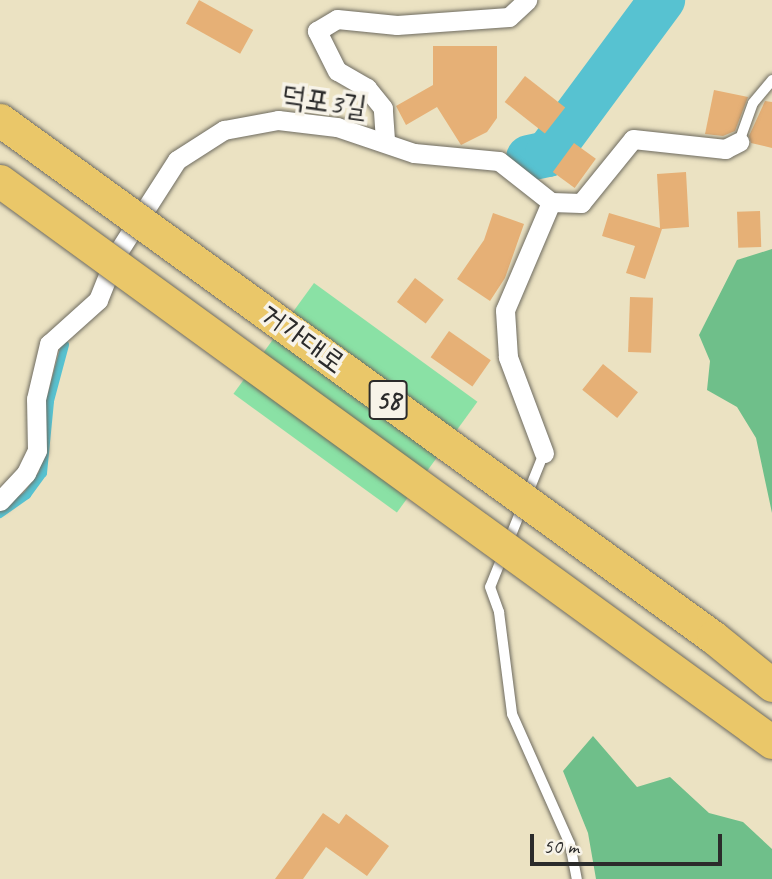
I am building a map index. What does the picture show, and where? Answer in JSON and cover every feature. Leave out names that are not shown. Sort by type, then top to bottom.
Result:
[{"type":"highway","name":"거가대로","points":[[0,120],[702,629],[772,685]]},
{"type":"highway","name":"거가대로","points":[[0,181],[772,742]]},
{"type":"street","points":[[385,140],[383,108],[367,88],[337,71],[317,31],[337,19],[397,25],[509,17],[527,0]]},
{"type":"street","name":"덕포3길","points":[[0,501],[26,473],[37,450],[36,399],[49,344],[98,300],[116,255],[177,160],[224,130],[278,120],[337,127],[385,140],[414,153],[499,161],[551,202]]},
{"type":"street","points":[[544,453],[508,357],[505,310],[551,202],[581,203],[633,139],[725,149],[739,142]]},
{"type":"lane","points":[[739,142],[753,103],[772,80]]},
{"type":"lane","points":[[544,453],[490,587],[499,612],[512,714],[570,844],[577,879]]},
{"type":"green space","points":[[772,249],[772,513],[756,438],[737,407],[707,390],[710,361],[699,335],[737,260]]},
{"type":"green space","points":[[314,283],[477,402],[397,513],[233,394]]},
{"type":"green space","points":[[593,736],[637,787],[670,777],[709,813],[743,822],[772,849],[772,879],[596,879],[588,833],[563,771]]},
{"type":"building","points":[[199,0],[253,30],[240,54],[186,24]]},
{"type":"building","points":[[433,46],[497,46],[497,118],[487,132],[461,145],[437,107],[406,125],[396,106],[433,85]]},
{"type":"building","points":[[525,76],[565,107],[545,133],[505,102]]},
{"type":"building","points":[[714,90],[748,97],[735,131],[723,136],[705,134]]},
{"type":"building","points":[[765,101],[772,102],[772,148],[751,143],[749,136]]},
{"type":"building","points":[[574,143],[596,159],[575,188],[553,172]]},
{"type":"building","points":[[686,172],[689,227],[662,229],[645,279],[626,273],[635,246],[602,236],[609,213],[660,228],[657,174]]},
{"type":"building","points":[[760,211],[761,247],[738,248],[737,212]]},
{"type":"building","points":[[493,213],[524,224],[505,278],[490,301],[457,279],[484,240]]},
{"type":"building","points":[[415,278],[444,300],[426,324],[397,302]]},
{"type":"building","points":[[630,297],[653,298],[651,353],[628,352]]},
{"type":"building","points":[[449,331],[491,360],[472,386],[431,357]]},
{"type":"building","points":[[603,364],[638,392],[617,418],[582,390]]},
{"type":"building","points":[[323,813],[339,824],[346,814],[389,846],[367,876],[326,847],[303,879],[275,879]]},
{"type":"waterway","points":[[529,158],[548,154],[662,0]]},
{"type":"waterway","points":[[0,514],[27,495],[43,473],[50,401],[65,345]]}]
